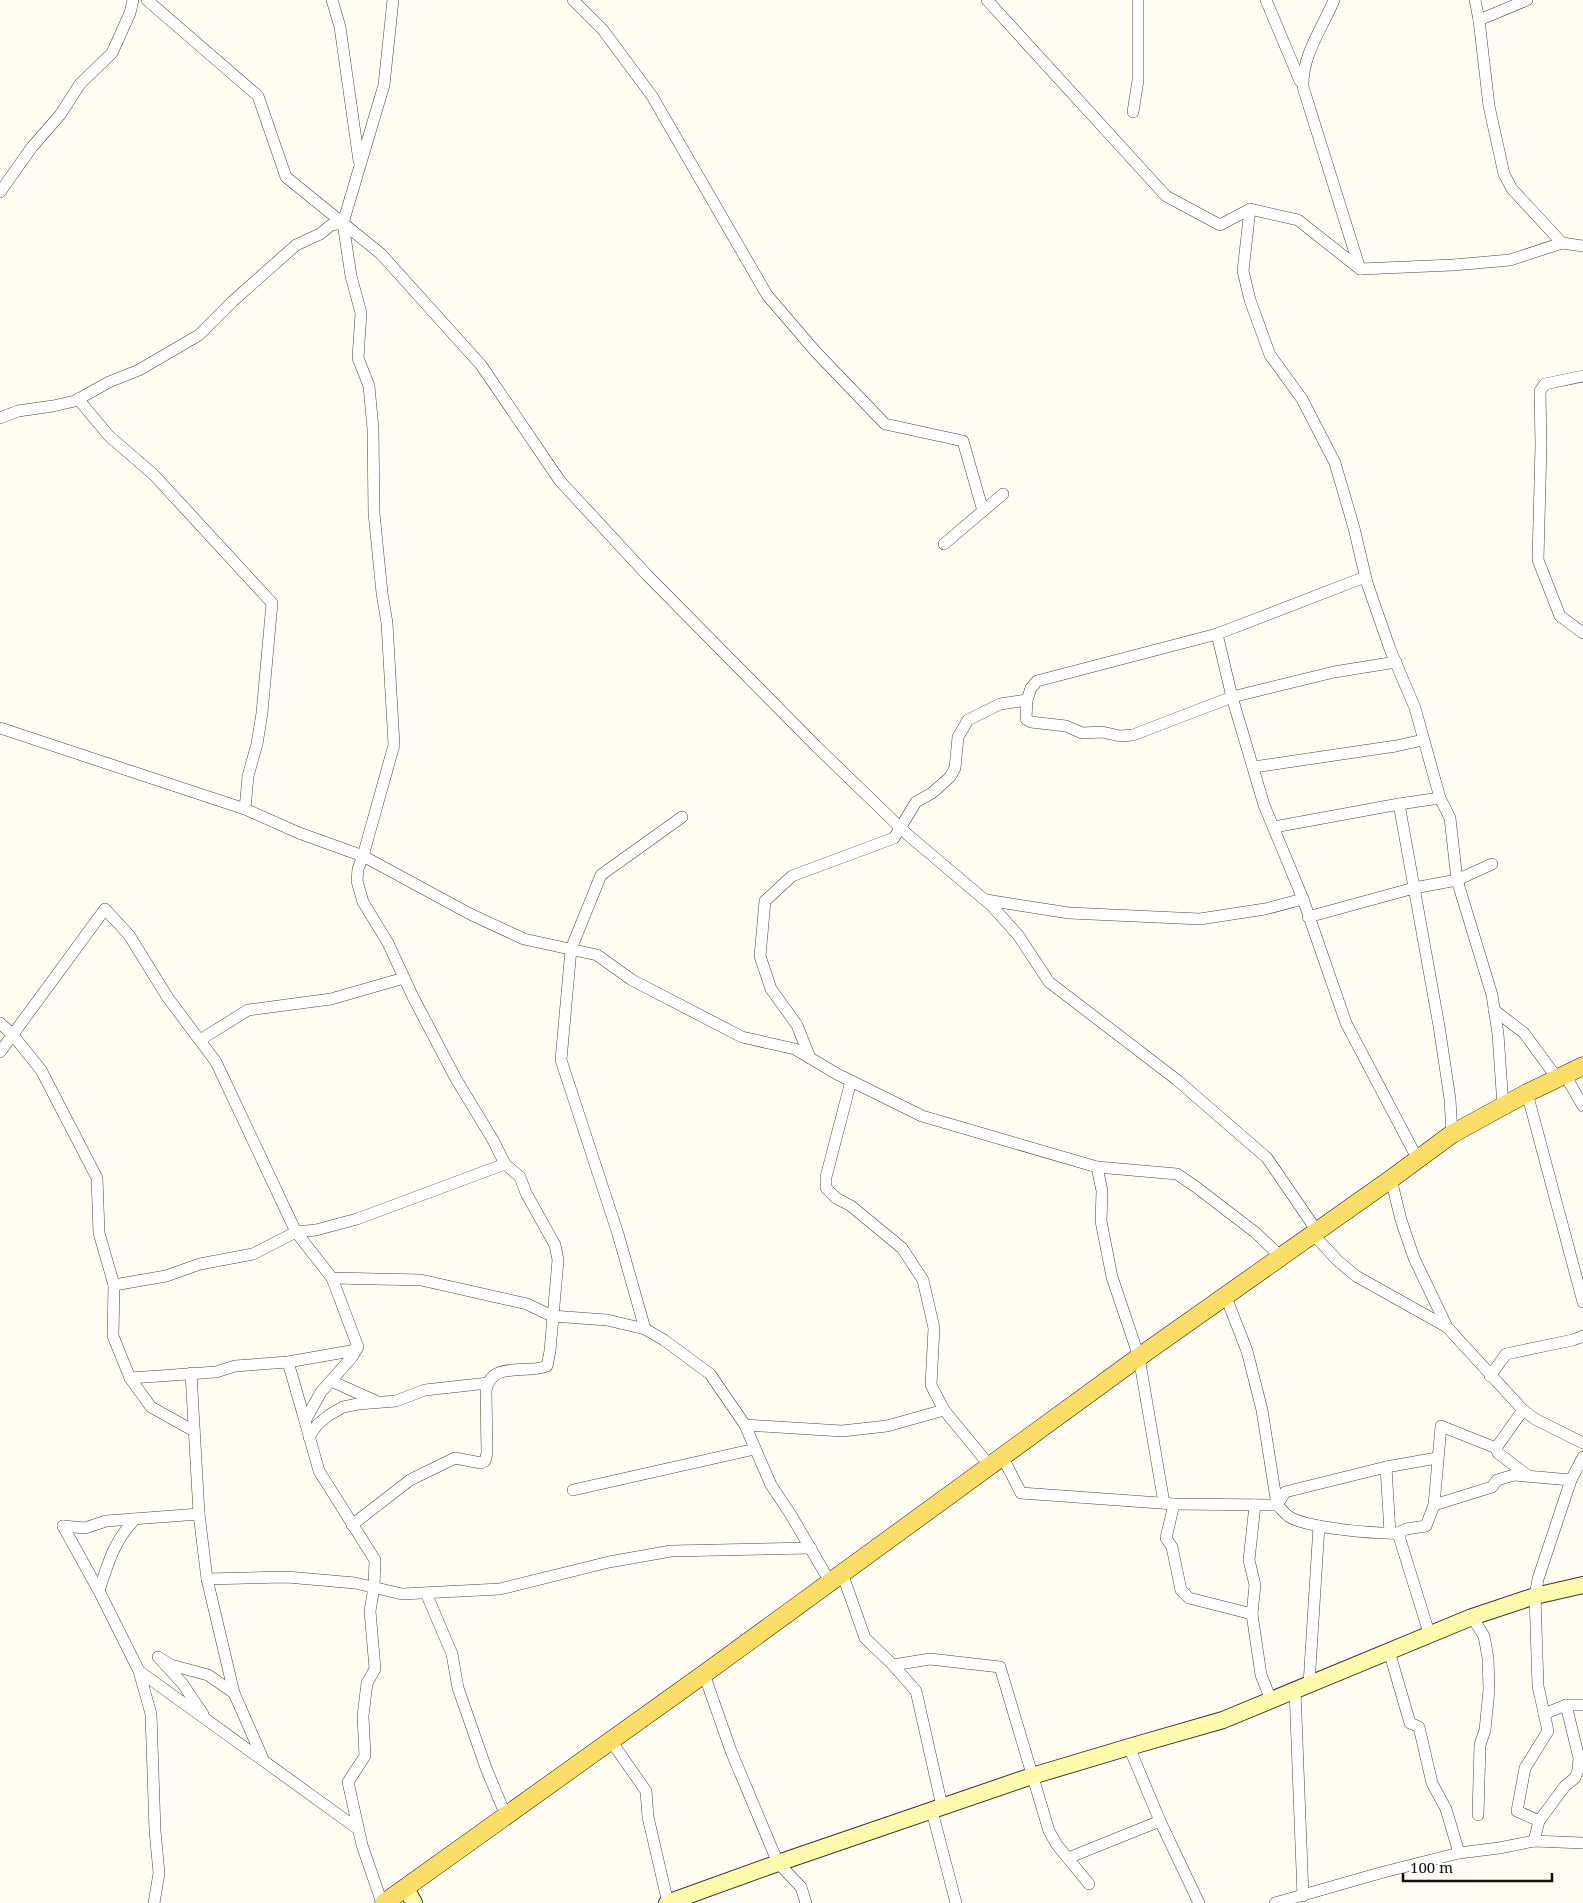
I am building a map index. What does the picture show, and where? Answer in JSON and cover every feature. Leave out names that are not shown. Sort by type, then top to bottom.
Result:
[{"type":"main road","points":[[383,1903],[410,1896],[506,1816],[1139,1357],[1391,1179],[1417,1158],[1452,1134],[1527,1093],[1583,1066]]},
{"type":"street","points":[[0,192],[32,147],[60,115],[80,84],[112,53],[130,14],[133,0]]},
{"type":"street","points":[[147,0],[258,96],[286,177],[381,254],[481,365],[560,481],[647,575],[901,828],[986,900],[1018,935],[1049,982],[1177,1080],[1267,1158],[1315,1233],[1338,1261],[1356,1276],[1447,1327]]},
{"type":"street","points":[[332,0],[340,27],[360,165]]},
{"type":"street","points":[[352,1525],[410,1480],[455,1458],[484,1462],[487,1453],[486,1392],[488,1383],[492,1377],[502,1371],[534,1370],[546,1366],[550,1351],[558,1253],[526,1193],[520,1177],[505,1164],[493,1140],[456,1079],[359,891],[358,869],[364,856],[394,745],[387,623],[374,513],[374,445],[369,386],[358,358],[361,313],[351,276],[343,223],[384,85],[393,0]]},
{"type":"street","points":[[573,0],[603,30],[652,96],[767,295],[815,351],[885,424],[963,441],[983,511]]},
{"type":"street","points":[[987,0],[1166,196],[1220,225],[1250,208],[1298,220],[1360,269],[1453,265],[1510,260],[1562,243],[1583,246]]},
{"type":"street","points":[[1133,112],[1138,80],[1138,0]]},
{"type":"street","points":[[1266,0],[1304,91],[1360,269]]},
{"type":"street","points":[[1304,91],[1302,73],[1307,56],[1334,0]]},
{"type":"street","points":[[1475,0],[1489,106],[1504,174],[1512,188],[1562,243]]},
{"type":"street","points":[[1479,20],[1527,0]]},
{"type":"street","points":[[1250,208],[1244,271],[1250,300],[1270,355],[1302,399],[1336,462],[1365,577],[1415,708],[1440,798],[1450,818],[1457,880],[1492,995],[1498,1034],[1503,1106]]},
{"type":"street","points":[[0,418],[18,411],[53,406],[78,399],[109,382],[139,370],[199,335],[233,301],[296,245],[320,234],[331,225],[343,223]]},
{"type":"street","points":[[1583,376],[1545,384],[1540,391],[1541,446],[1538,560],[1560,616],[1583,633]]},
{"type":"street","points":[[78,399],[110,436],[154,475],[272,603],[262,712],[257,744],[248,776],[244,808]]},
{"type":"street","points":[[944,544],[1002,494]]},
{"type":"street","points":[[1365,577],[1217,634],[1037,681],[1031,688],[1027,700],[1026,719],[1031,722],[1066,726],[1082,733],[1102,732],[1120,736],[1133,735],[1232,697],[1334,672],[1396,662]]},
{"type":"street","points":[[1217,634],[1232,697],[1264,805],[1303,899],[1346,1023],[1417,1158]]},
{"type":"street","points":[[810,1058],[797,1025],[771,989],[760,956],[765,901],[792,876],[894,838],[916,802],[932,793],[950,777],[955,768],[958,737],[968,720],[1000,704],[1027,700]]},
{"type":"street","points":[[0,728],[244,808],[298,833],[364,856],[470,914],[524,939],[596,955],[632,980],[742,1037],[795,1049],[851,1081],[922,1116],[1097,1167],[1177,1174],[1196,1186],[1256,1233],[1281,1257]]},
{"type":"street","points":[[1254,767],[1396,746],[1423,740]]},
{"type":"street","points":[[1274,827],[1440,798]]},
{"type":"street","points":[[1399,804],[1443,1054],[1450,1100],[1452,1134]]},
{"type":"street","points":[[645,1330],[618,1234],[561,1060],[572,950],[601,875],[682,816]]},
{"type":"street","points":[[1308,917],[1414,888],[1457,880],[1492,864]]},
{"type":"street","points":[[986,900],[1069,913],[1200,919],[1264,909],[1303,899]]},
{"type":"street","points":[[0,1052],[105,909],[130,935],[168,998],[216,1062],[296,1232],[332,1278],[358,1347],[352,1357],[321,1392],[305,1421]]},
{"type":"street","points":[[200,1040],[248,1010],[332,999],[404,978]]},
{"type":"street","points":[[1494,1010],[1524,1033],[1561,1076],[1583,1106]]},
{"type":"street","points":[[0,1023],[12,1034],[41,1070],[97,1178],[99,1233],[114,1285],[112,1336],[130,1378],[151,1407],[194,1431]]},
{"type":"street","points":[[851,1081],[826,1177],[826,1188],[836,1198],[851,1206],[902,1248],[923,1280],[934,1328],[931,1385],[944,1410],[996,1462],[1021,1493],[1169,1504],[1277,1505]]},
{"type":"street","points":[[1527,1093],[1583,1302]]},
{"type":"street","points":[[114,1285],[166,1276],[200,1264],[253,1254],[296,1232],[316,1230],[357,1219],[505,1164]]},
{"type":"street","points":[[1097,1167],[1102,1190],[1101,1221],[1112,1277],[1139,1357],[1169,1504],[1166,1538],[1172,1547],[1181,1590],[1189,1598],[1252,1614]]},
{"type":"street","points":[[1391,1179],[1400,1220],[1414,1258],[1447,1327],[1523,1410],[1535,1420],[1583,1443]]},
{"type":"street","points":[[332,1278],[421,1280],[527,1304],[552,1316],[607,1320],[645,1330],[664,1340],[710,1374],[745,1425],[771,1485],[811,1548],[836,1578],[865,1638],[916,1691],[956,1903]]},
{"type":"street","points":[[1226,1297],[1247,1351],[1262,1410],[1277,1505],[1289,1517],[1319,1526],[1358,1532],[1394,1533],[1426,1526],[1434,1505],[1440,1426],[1496,1448],[1498,1453],[1526,1475]]},
{"type":"street","points":[[1490,1376],[1506,1354],[1573,1340],[1583,1336]]},
{"type":"street","points":[[130,1378],[216,1372],[235,1366],[288,1362],[356,1350]]},
{"type":"street","points":[[288,1362],[319,1471],[375,1560],[374,1587],[370,1611],[375,1669],[367,1683],[364,1708],[365,1756],[348,1782],[362,1845],[383,1903]]},
{"type":"street","points":[[191,1373],[198,1514],[207,1580],[234,1693],[264,1761]]},
{"type":"street","points":[[331,1381],[379,1403]]},
{"type":"street","points":[[309,1436],[323,1420],[343,1408],[358,1404],[396,1401],[425,1390],[488,1383]]},
{"type":"street","points":[[745,1425],[842,1431],[887,1426],[944,1410]]},
{"type":"street","points":[[1496,1448],[1523,1410]]},
{"type":"street","points":[[573,1490],[755,1449]]},
{"type":"street","points":[[1539,1821],[1517,1811],[1525,1768],[1548,1730],[1538,1686],[1535,1596],[1538,1579],[1571,1480],[1583,1456]]},
{"type":"street","points":[[1277,1505],[1285,1492],[1386,1467],[1437,1458]]},
{"type":"street","points":[[1386,1467],[1394,1533],[1430,1636]]},
{"type":"street","points":[[1434,1505],[1492,1487],[1498,1480],[1514,1476],[1526,1475],[1571,1480]]},
{"type":"street","points":[[1256,1505],[1249,1560],[1255,1585],[1252,1614],[1260,1675],[1271,1700]]},
{"type":"street","points":[[154,1903],[159,1873],[151,1714],[139,1671],[99,1591],[63,1526],[85,1528],[106,1521],[198,1514]]},
{"type":"street","points":[[99,1591],[114,1547],[124,1531],[135,1520]]},
{"type":"street","points":[[1302,1896],[1302,1687],[1319,1526]]},
{"type":"street","points":[[207,1580],[287,1577],[355,1583],[402,1594],[426,1593],[500,1589],[609,1562],[671,1551],[811,1548]]},
{"type":"street","points":[[611,1741],[646,1791],[648,1817],[667,1903],[1032,1776],[1223,1720],[1430,1636],[1472,1617],[1535,1596],[1583,1585]]},
{"type":"street","points":[[426,1593],[452,1654],[458,1688],[486,1768],[506,1816]]},
{"type":"street","points":[[1472,1617],[1484,1636],[1488,1658],[1489,1690],[1485,1730],[1480,1745],[1478,1815]]},
{"type":"street","points":[[1389,1652],[1410,1723],[1419,1727],[1432,1783],[1446,1809],[1459,1853]]},
{"type":"street","points":[[206,1720],[182,1682],[158,1657],[171,1665],[208,1675],[234,1693]]},
{"type":"street","points":[[893,1665],[930,1659],[1000,1667],[1049,1831],[1057,1845],[1089,1884]]},
{"type":"street","points":[[139,1671],[358,1829]]},
{"type":"street","points":[[704,1674],[735,1759],[778,1863],[802,1887],[806,1903]]},
{"type":"street","points":[[1544,1714],[1566,1705],[1583,1705]]},
{"type":"street","points":[[1534,1841],[1539,1821],[1565,1786],[1575,1778],[1578,1770],[1579,1758],[1566,1705]]},
{"type":"street","points":[[1129,1747],[1160,1821],[1198,1903]]},
{"type":"street","points":[[1068,1858],[1160,1821]]},
{"type":"street","points":[[1275,1903],[1459,1853],[1534,1841],[1583,1844]]}]
